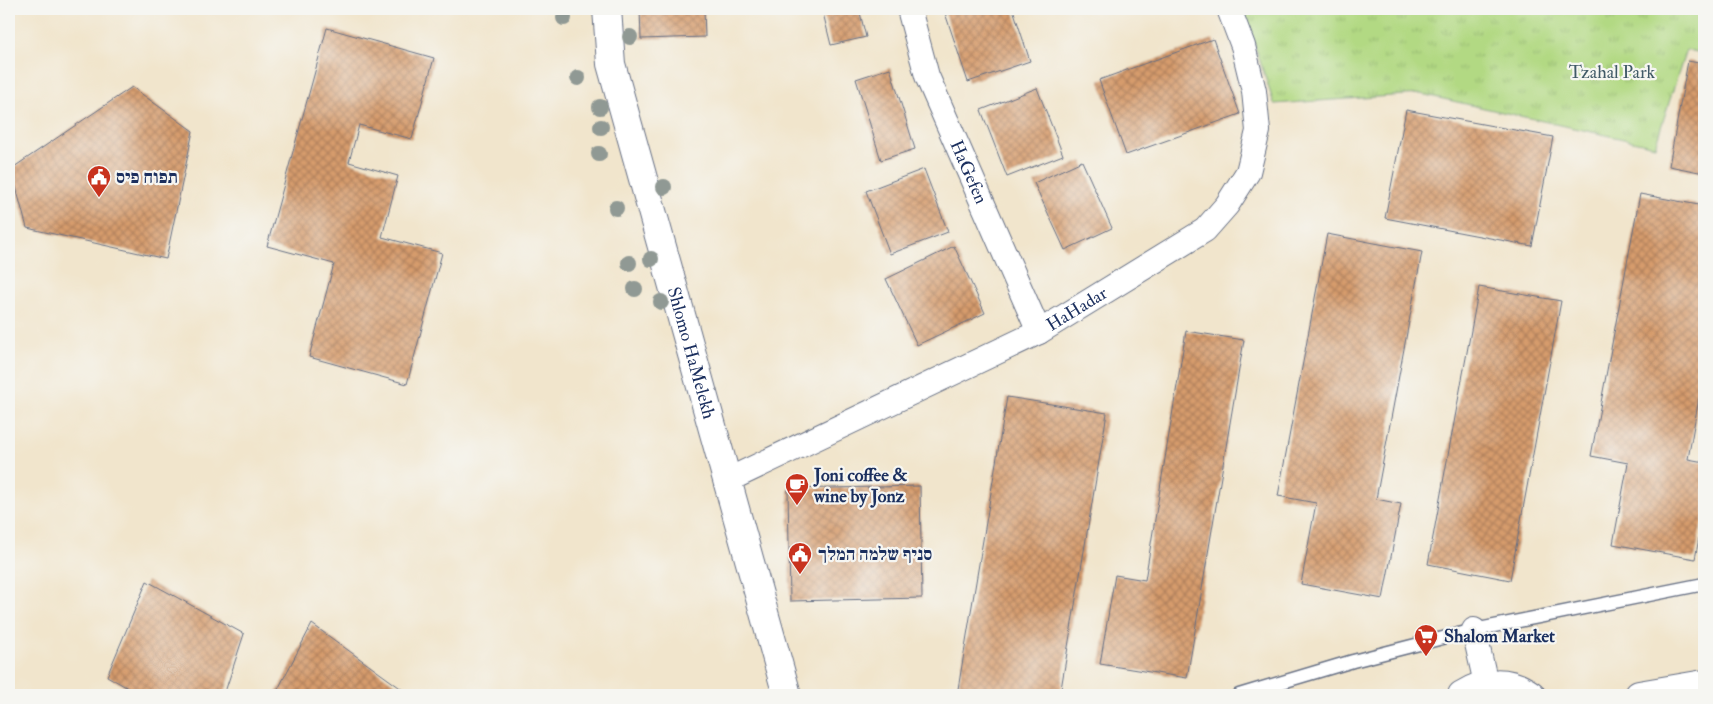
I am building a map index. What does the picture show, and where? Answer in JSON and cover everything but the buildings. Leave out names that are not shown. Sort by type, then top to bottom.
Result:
[{"type":"street","name":"Shlomo HaMelekh","points":[[607,9],[611,64],[787,695]]},
{"type":"street","name":"HaGefen","points":[[909,9],[927,76],[1039,332]]},
{"type":"street","name":"HaHadar","points":[[726,481],[1039,332],[1204,230],[1227,205],[1248,172],[1258,131],[1254,91],[1242,46],[1229,9]]},
{"type":"street","points":[[1474,630],[1474,690],[1505,683],[1523,689],[1531,695]]},
{"type":"street","points":[[1639,695],[1704,684]]},
{"type":"lane","points":[[1239,695],[1474,630],[1704,584]]},
{"type":"green space","name":"Tzahal Park","points":[[1243,9],[1704,9],[1704,53],[1686,50],[1655,146],[1421,94],[1274,104]]},
{"type":"place","name":"תפוח פיס","points":[[99,198]]},
{"type":"place","name":"Joni coffee & wine by Jonz","points":[[797,506]]},
{"type":"place","name":"סניף שלמה המלך","points":[[800,575]]},
{"type":"place","name":"Shalom Market","points":[[1426,657]]}]
